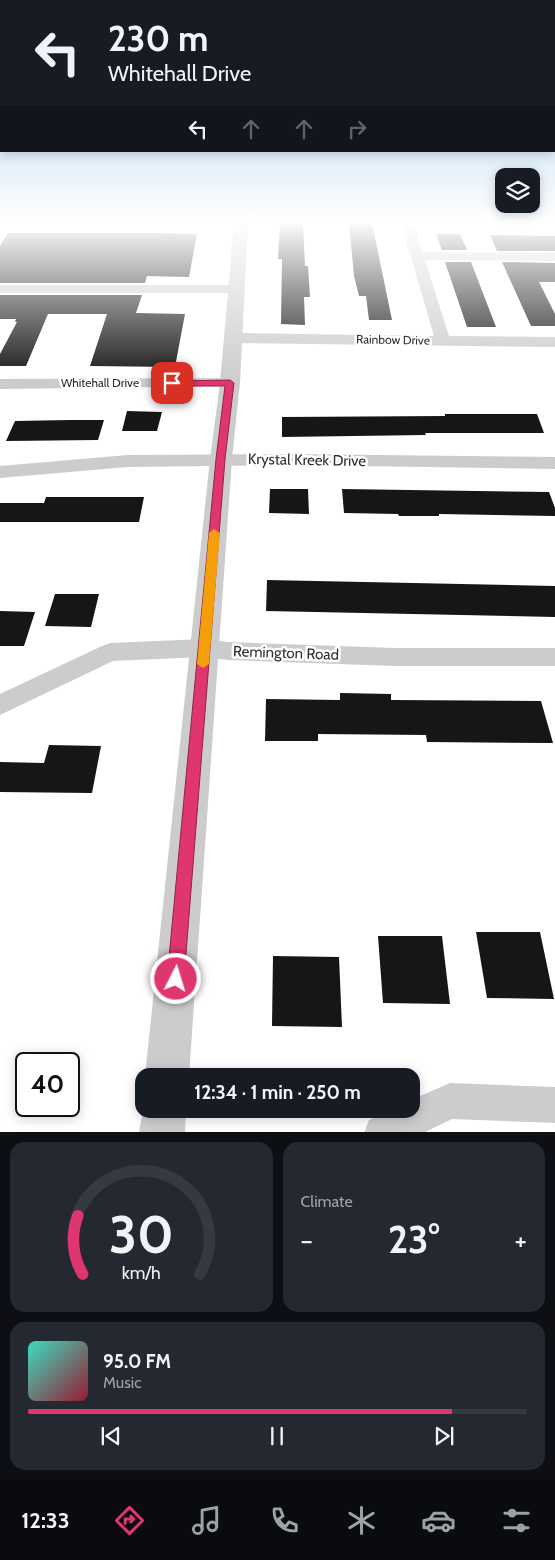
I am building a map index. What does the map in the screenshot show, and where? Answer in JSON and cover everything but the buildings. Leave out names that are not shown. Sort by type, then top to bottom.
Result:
[{"type":"street","points":[[168,1068],[220,459],[230,383],[232,338],[239,276]]},
{"type":"street","points":[[424,276],[444,340]]},
{"type":"street","points":[[0,289],[238,289]]},
{"type":"street","name":"Rainbow Drive","points":[[232,338],[555,342]]},
{"type":"street","name":"Whitehall Drive","points":[[0,384],[230,383]]},
{"type":"street","name":"Krystal Kreek Drive","points":[[0,472],[19,473],[125,461],[220,459],[555,462]]},
{"type":"street","name":"Remington Road","points":[[0,705],[110,652],[204,648],[228,651],[395,658],[555,657]]},
{"type":"street","points":[[382,1132],[450,1101],[555,1105]]},
{"type":"street","points":[[162,1132],[163,1118]]},
{"type":"slow traffic","points":[[203,664],[214,533]]},
{"type":"route","points":[[172,383],[230,383],[220,459],[176,979]]}]
